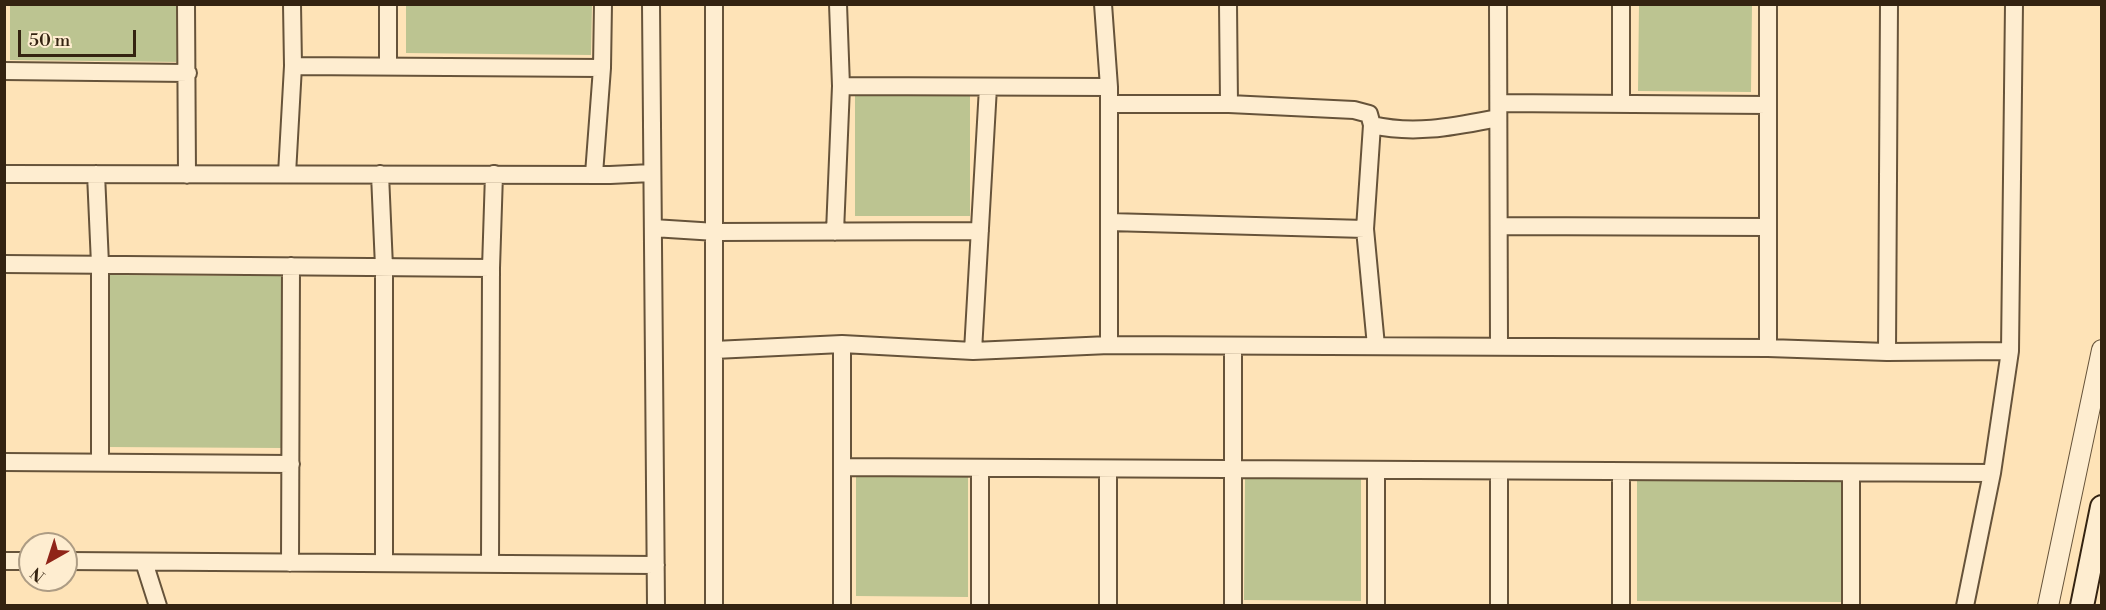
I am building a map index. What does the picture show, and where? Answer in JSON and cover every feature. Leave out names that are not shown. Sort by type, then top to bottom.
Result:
[{"type":"main road","points":[[2082,606],[2102,507]]},
{"type":"street","points":[[186,4],[187,175]]},
{"type":"street","points":[[287,174],[293,66],[292,4]]},
{"type":"street","points":[[388,4],[388,66]]},
{"type":"street","points":[[594,174],[602,68],[603,4]]},
{"type":"street","points":[[651,4],[656,606]]},
{"type":"street","points":[[714,4],[716,232],[714,606]]},
{"type":"street","points":[[835,232],[841,86],[838,4]]},
{"type":"street","points":[[1103,4],[1109,95],[1109,345]]},
{"type":"street","points":[[1228,4],[1229,104]]},
{"type":"street","points":[[1498,4],[1499,347]]},
{"type":"street","points":[[1621,4],[1621,104]]},
{"type":"street","points":[[1768,4],[1768,348]]},
{"type":"street","points":[[1887,352],[1889,4]]},
{"type":"street","points":[[1965,606],[1992,474],[2010,351],[2014,4]]},
{"type":"street","points":[[293,66],[602,68]]},
{"type":"street","points":[[4,71],[188,73]]},
{"type":"street","points":[[841,86],[988,87],[1229,104],[1354,110],[1369,114],[1372,126],[1365,229],[1376,346]]},
{"type":"street","points":[[974,351],[988,87]]},
{"type":"street","points":[[1372,126],[1392,130],[1431,130],[1498,111],[1621,104],[1768,105]]},
{"type":"street","points":[[4,174],[652,173]]},
{"type":"street","points":[[96,174],[100,264],[100,462]]},
{"type":"street","points":[[380,174],[384,267],[384,563]]},
{"type":"street","points":[[490,564],[491,268],[494,174]]},
{"type":"street","points":[[1109,222],[1365,229]]},
{"type":"street","points":[[1498,226],[1768,227]]},
{"type":"street","points":[[653,228],[716,232],[980,231]]},
{"type":"street","points":[[4,264],[491,268]]},
{"type":"street","points":[[290,562],[291,266]]},
{"type":"street","points":[[714,350],[842,344],[974,351],[1109,345],[1768,348],[1887,352],[2010,351]]},
{"type":"street","points":[[842,344],[842,606]]},
{"type":"street","points":[[1233,346],[1233,606]]},
{"type":"street","points":[[2049,606],[2102,350]]},
{"type":"street","points":[[4,462],[291,464]]},
{"type":"street","points":[[842,467],[1992,474]]},
{"type":"street","points":[[980,468],[980,606]]},
{"type":"street","points":[[1108,469],[1108,606]]},
{"type":"street","points":[[1376,470],[1376,606]]},
{"type":"street","points":[[1499,471],[1499,606]]},
{"type":"street","points":[[1621,471],[1621,606]]},
{"type":"street","points":[[1851,473],[1851,606]]},
{"type":"street","points":[[78,561],[656,565]]},
{"type":"street","points":[[144,562],[158,606]]},
{"type":"green space","points":[[10,5],[181,5],[181,62],[10,60]]},
{"type":"green space","points":[[406,5],[592,5],[591,55],[406,53]]},
{"type":"green space","points":[[1639,5],[1752,5],[1751,92],[1638,91]]},
{"type":"green space","points":[[855,95],[970,95],[970,216],[855,216]]},
{"type":"green space","points":[[108,275],[281,276],[281,448],[108,447]]},
{"type":"green space","points":[[856,476],[968,477],[968,597],[856,596]]},
{"type":"green space","points":[[1637,478],[1841,479],[1841,602],[1637,601]]},
{"type":"green space","points":[[1245,479],[1361,479],[1361,601],[1244,600]]}]
